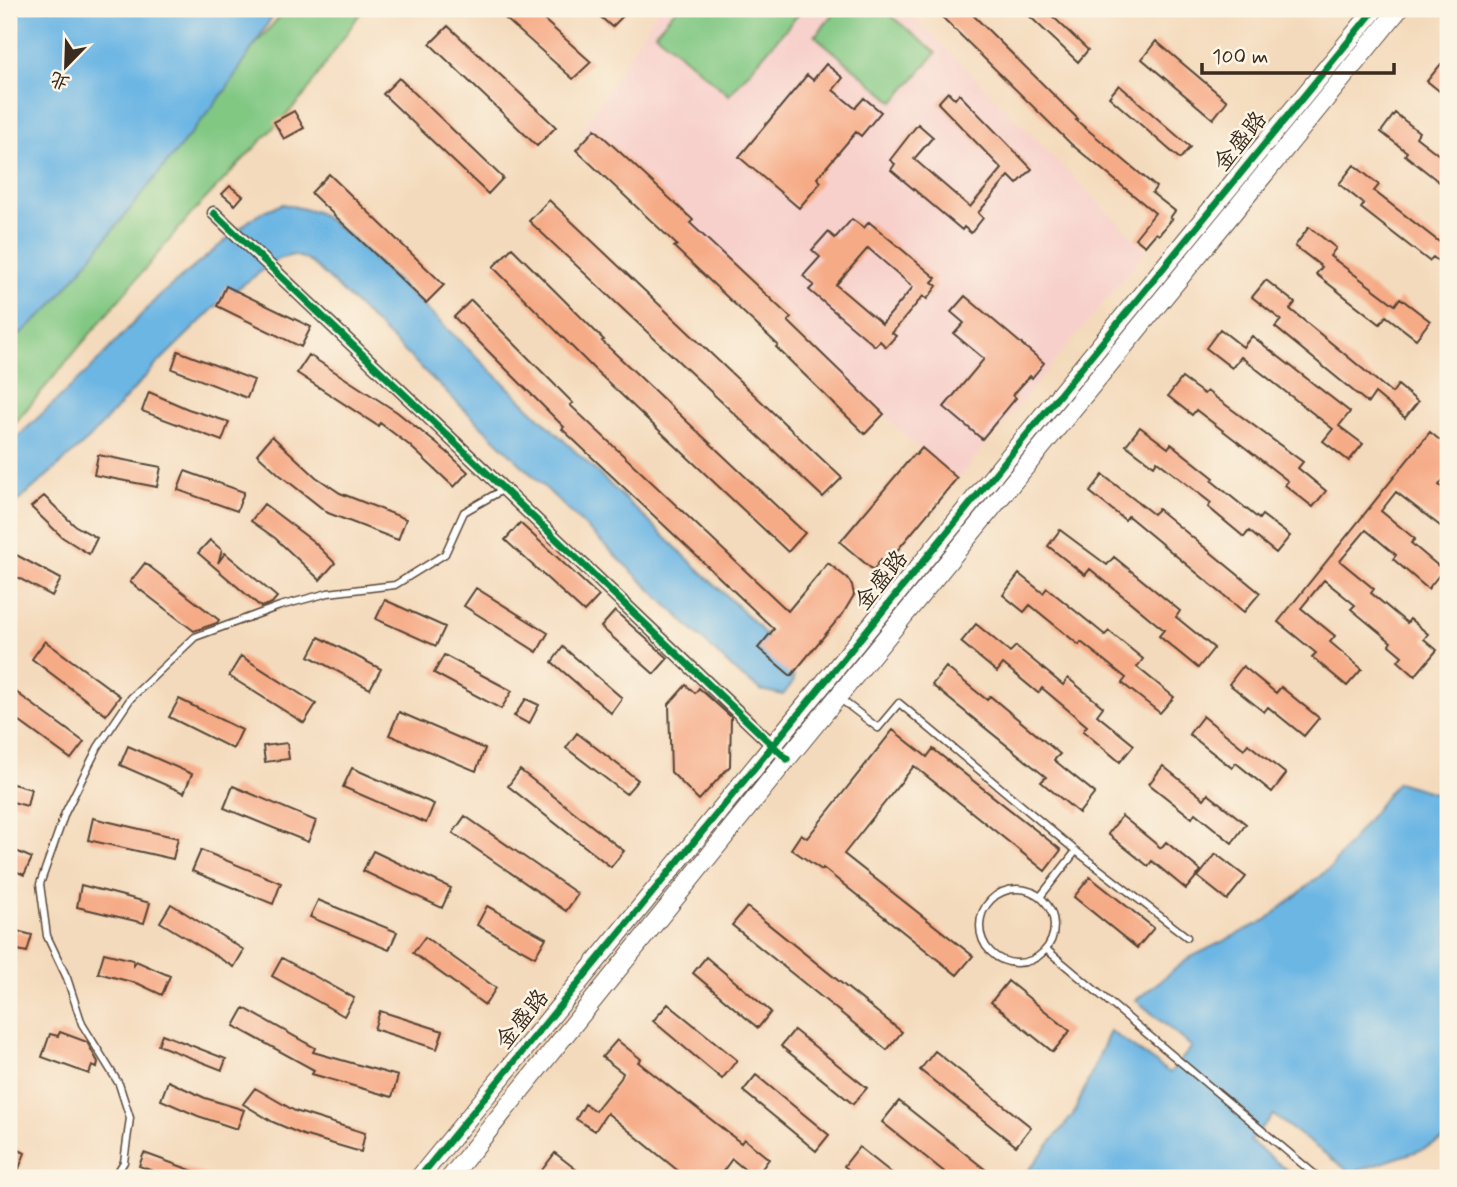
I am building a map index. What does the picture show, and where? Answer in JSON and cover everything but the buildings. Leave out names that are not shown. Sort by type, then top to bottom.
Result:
[{"type":"street","name":"金盛路","points":[[419,1178],[1375,9]]},
{"type":"street","name":"金盛路","points":[[450,1178],[787,759],[1399,9]]},
{"type":"street","points":[[214,213],[787,759]]},
{"type":"lane","points":[[114,1178],[124,1162],[130,1118],[119,1084],[82,1024],[67,978],[47,936],[40,884],[65,813],[98,747],[131,698],[195,637],[280,606],[328,593],[395,585],[446,554],[464,512],[504,489]]},
{"type":"lane","points":[[838,697],[878,728],[899,703],[1076,850],[1188,937]]},
{"type":"lane","points":[[1040,897],[1076,850]]},
{"type":"lane","points":[[1013,889],[1027,890],[1040,897],[1050,908],[1055,922],[1054,936],[1047,950],[1036,959],[1022,964],[1007,963],[994,956],[985,945],[980,931],[981,916],[987,903],[999,894],[1013,889]]},
{"type":"lane","points":[[1047,950],[1319,1178]]},
{"type":"shaded area","points":[[658,9],[907,9],[1146,251],[955,482],[582,130]]},
{"type":"green space","points":[[286,9],[363,9],[303,97],[193,212],[9,430],[9,335],[83,244]]},
{"type":"green space","points":[[676,9],[803,9],[729,95],[655,33]]},
{"type":"green space","points":[[838,9],[883,9],[936,53],[894,102],[815,36]]},
{"type":"water","points":[[9,9],[277,9],[226,90],[50,308],[9,344]]},
{"type":"water","points":[[283,204],[317,212],[351,237],[759,627],[793,674],[794,681],[783,695],[761,690],[737,673],[319,269],[306,259],[293,255],[278,259],[222,300],[154,367],[89,439],[9,509],[9,445],[91,368],[158,297],[250,220]]},
{"type":"water","points":[[1397,782],[1448,797],[1448,1138],[1351,1173],[1273,1115],[1250,1141],[1297,1178],[1022,1178],[1073,1115],[1110,1031],[1170,1073],[1192,1047],[1136,1000],[1189,958],[1266,920],[1331,867]]},
{"type":"cycle path","points":[[419,1178],[1375,9]]},
{"type":"cycle path","points":[[214,213],[787,759]]}]
